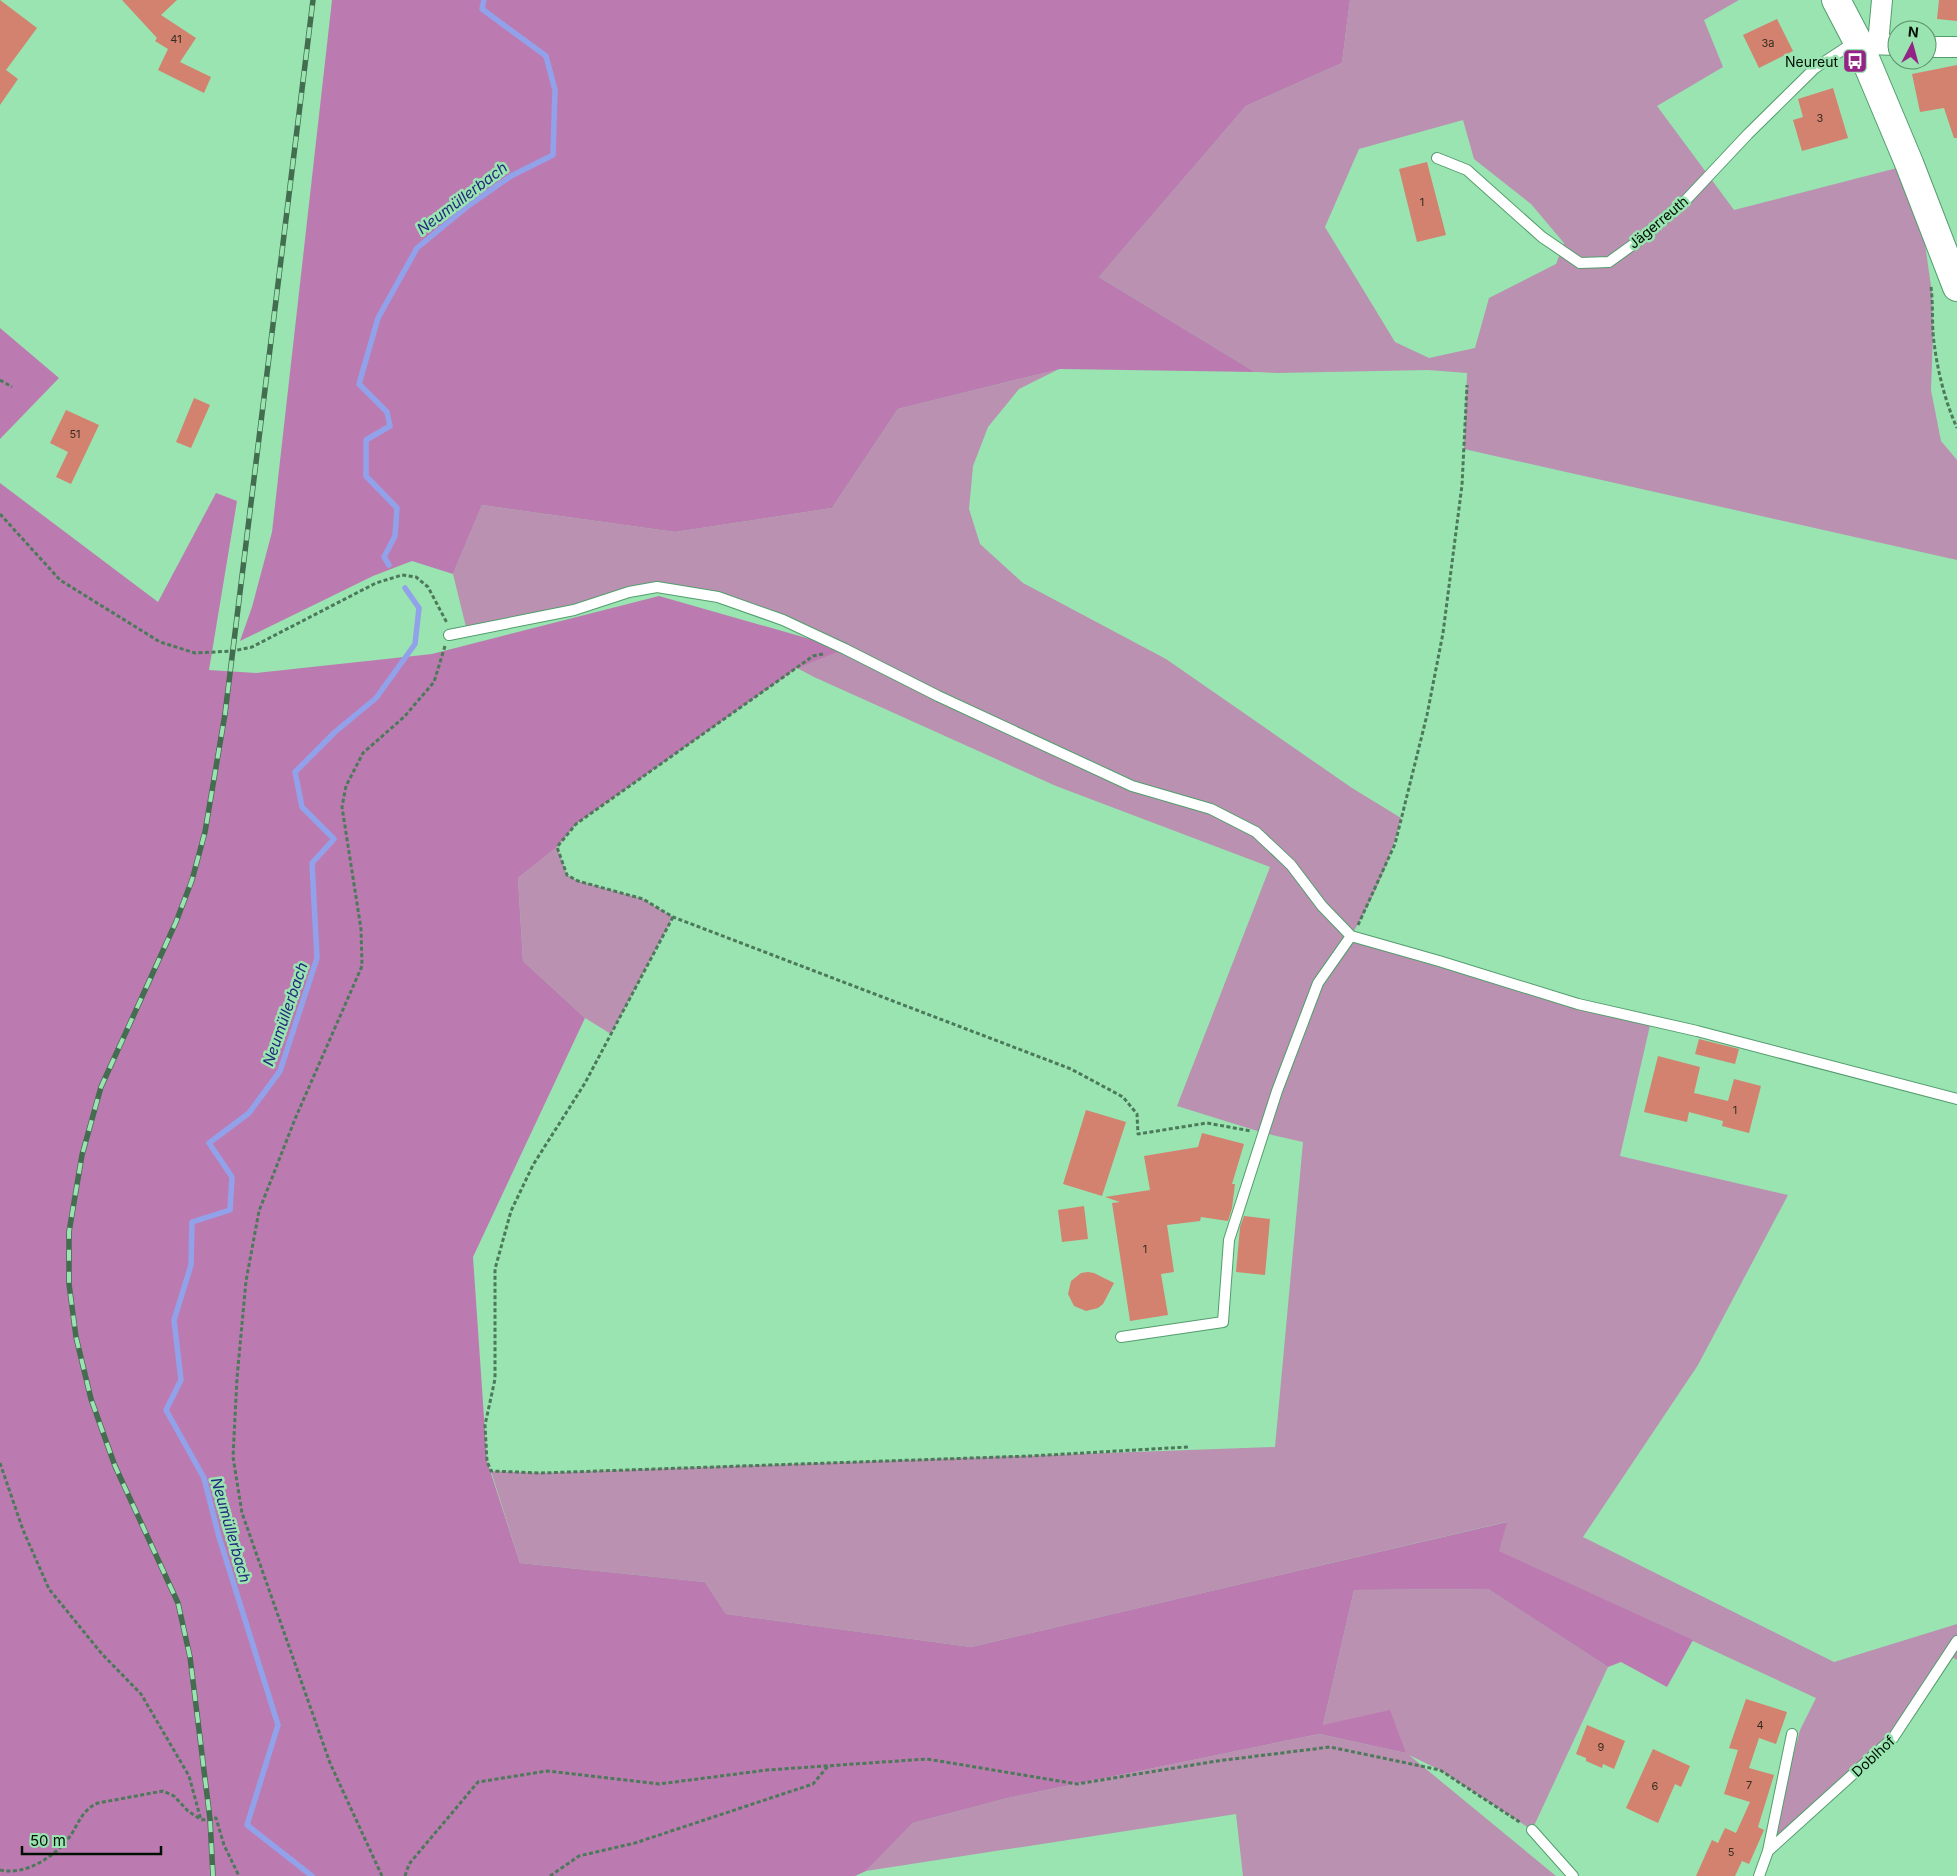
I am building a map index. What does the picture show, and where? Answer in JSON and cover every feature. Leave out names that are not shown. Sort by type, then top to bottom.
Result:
[{"type":"street","points":[[1836,0],[1878,44]]},
{"type":"street","points":[[1882,0],[1878,44],[1909,163],[1949,280]]},
{"type":"street","points":[[1937,47],[1957,46]]},
{"type":"lane","name":"Jägerreuth","points":[[1437,158],[1466,170],[1542,237],[1580,263],[1609,262],[1686,200],[1814,68],[1847,47],[1878,44]]},
{"type":"lane","points":[[449,635],[574,610],[629,592],[657,587],[718,597],[783,620],[938,696],[1132,786],[1211,809],[1256,832],[1290,865],[1322,906],[1351,936],[1578,1004],[1697,1031],[1957,1099]]},
{"type":"lane","points":[[1121,1337],[1223,1322],[1229,1240],[1277,1091],[1318,983],[1351,936]]},
{"type":"lane","name":"Doblhof","points":[[1768,1852],[1893,1738],[1957,1642]]},
{"type":"lane","name":"Doblhof","points":[[1759,1876],[1768,1852],[1792,1734]]},
{"type":"lane","points":[[1532,1830],[1573,1876]]},
{"type":"path","points":[[1949,280],[1932,293],[1933,334],[1941,380],[1951,415],[1957,428]]},
{"type":"path","points":[[0,380],[12,387]]},
{"type":"path","points":[[1351,936],[1362,919],[1395,844],[1427,715],[1443,633],[1462,485],[1467,385]]},
{"type":"path","points":[[0,514],[60,580],[160,642],[195,653],[232,651],[252,647],[376,583],[402,575],[416,577],[428,587],[446,622],[449,635],[434,682],[404,718],[363,753],[346,786],[342,807],[362,929],[362,966],[295,1119],[259,1211],[246,1281],[237,1378],[233,1457],[242,1513],[330,1763],[382,1876]]},
{"type":"path","points":[[845,649],[813,656],[576,824],[558,847],[567,875],[578,881],[643,899],[673,917],[1071,1069],[1123,1097],[1137,1114],[1138,1134],[1206,1123],[1264,1133]]},
{"type":"path","points":[[673,917],[584,1083],[533,1165],[511,1211],[495,1270],[495,1379],[485,1425],[487,1461],[491,1471],[541,1474],[1030,1456],[1188,1447]]},
{"type":"path","points":[[0,1463],[23,1530],[49,1589],[102,1654],[140,1694],[188,1776],[201,1820]]},
{"type":"path","points":[[405,1876],[409,1864],[478,1782],[548,1772],[659,1784],[767,1770],[927,1759],[1077,1784],[1217,1761],[1330,1747],[1440,1770],[1532,1830]]},
{"type":"path","points":[[550,1876],[579,1856],[635,1843],[813,1784],[829,1766]]},
{"type":"path","points":[[0,1870],[10,1873],[29,1870],[42,1862],[70,1836],[80,1817],[90,1806],[163,1791],[174,1796],[188,1811],[201,1820],[216,1818],[224,1845],[239,1876]]},
{"type":"shaded area","points":[[332,0],[1350,0],[1342,63],[1246,106],[1099,277],[1255,372],[1060,369],[898,409],[832,508],[675,532],[482,505],[453,574],[412,561],[373,576],[240,641],[252,607],[272,532]]},
{"type":"shaded area","points":[[1350,0],[1739,0],[1704,20],[1723,67],[1657,106],[1734,210],[1897,168],[1924,237],[1932,293],[1931,390],[1941,441],[1957,460],[1957,560],[1464,449],[1467,373],[1428,370],[1255,372],[1099,277],[1246,106],[1342,63]],"holes":[[[1463,120],[1474,159],[1531,204],[1564,243],[1556,264],[1489,298],[1475,348],[1429,358],[1395,342],[1325,227],[1359,149]]]},
{"type":"shaded area","points":[[0,328],[59,378],[0,439]]},
{"type":"shaded area","points":[[1059,369],[1019,389],[988,427],[973,466],[969,509],[980,544],[1023,583],[1166,659],[1352,788],[1401,818],[1392,849],[1380,879],[1367,908],[1351,936],[1651,1021],[1620,1156],[1788,1195],[1698,1365],[1583,1537],[1834,1662],[1957,1624],[1957,1660],[1949,1655],[1893,1738],[1768,1851],[1800,1730],[1816,1698],[1498,1551],[1506,1522],[971,1647],[726,1614],[705,1582],[520,1563],[491,1471],[541,1473],[1275,1447],[1303,1142],[1264,1133],[1177,1106],[1270,867],[1056,786],[814,677],[797,668],[813,656],[844,649],[718,597],[657,587],[467,631],[453,574],[482,505],[675,532],[832,508],[898,409]]},
{"type":"shaded area","points":[[0,483],[158,602],[216,493],[237,501],[209,670],[256,673],[432,654],[659,596],[845,649],[797,668],[576,824],[557,847],[518,878],[523,961],[585,1018],[473,1257],[487,1461],[520,1563],[705,1582],[726,1614],[971,1647],[1507,1522],[1499,1551],[1693,1640],[1667,1687],[1621,1662],[1608,1667],[1488,1589],[1354,1590],[1323,1725],[1390,1710],[1406,1753],[1319,1734],[1008,1798],[913,1823],[866,1871],[855,1876],[0,1876]]},
{"type":"shaded area","points":[[557,847],[567,875],[578,881],[643,899],[673,917],[611,1034],[585,1018],[523,961],[518,878]]},
{"type":"shaded area","points":[[1488,1589],[1608,1667],[1532,1830],[1440,1770],[1409,1755],[1556,1876],[1243,1876],[1236,1814],[866,1871],[913,1823],[1008,1798],[1319,1734],[1406,1753],[1323,1725],[1354,1590]]},
{"type":"building","points":[[0,0],[37,28],[6,70],[18,79],[0,105]]},
{"type":"building","points":[[122,0],[177,0],[161,15],[196,38],[180,62],[211,77],[204,93],[158,70],[168,49],[155,41],[157,38]]},
{"type":"building","points":[[1939,0],[1957,0],[1957,21],[1937,19]]},
{"type":"building","points":[[1777,19],[1793,51],[1759,68],[1743,35]]},
{"type":"building","points":[[1957,65],[1957,138],[1954,138],[1944,108],[1920,112],[1912,74]]},
{"type":"building","points":[[1833,88],[1848,138],[1802,151],[1793,120],[1803,117],[1798,99]]},
{"type":"building","points":[[1427,162],[1446,235],[1417,242],[1399,169]]},
{"type":"building","points":[[194,398],[210,405],[191,448],[176,442]]},
{"type":"building","points":[[66,410],[99,425],[71,484],[56,477],[68,452],[50,443]]},
{"type":"building","points":[[1699,1039],[1739,1049],[1735,1064],[1695,1054]]},
{"type":"building","points":[[1658,1056],[1700,1067],[1694,1093],[1728,1101],[1734,1079],[1761,1086],[1749,1133],[1722,1126],[1723,1121],[1689,1112],[1687,1122],[1644,1112]]},
{"type":"building","points":[[1086,1110],[1126,1122],[1102,1196],[1063,1184]]},
{"type":"building","points":[[1202,1133],[1244,1144],[1232,1184],[1235,1184],[1232,1208],[1228,1221],[1201,1217],[1200,1221],[1167,1225],[1174,1272],[1161,1274],[1168,1315],[1130,1321],[1112,1203],[1120,1202],[1105,1197],[1150,1190],[1144,1156],[1198,1147]]},
{"type":"building","points":[[1084,1206],[1088,1239],[1062,1242],[1058,1210]]},
{"type":"building","points":[[1244,1216],[1270,1219],[1265,1275],[1236,1272],[1240,1227]]},
{"type":"building","points":[[1088,1272],[1114,1283],[1103,1304],[1098,1308],[1086,1311],[1074,1306],[1068,1294],[1071,1281],[1081,1273]]},
{"type":"building","points":[[1746,1699],[1787,1712],[1776,1744],[1759,1738],[1749,1768],[1774,1775],[1758,1827],[1764,1830],[1749,1864],[1742,1861],[1735,1876],[1696,1876],[1712,1840],[1718,1843],[1725,1828],[1736,1833],[1750,1802],[1724,1794],[1738,1750],[1729,1748]]},
{"type":"building","points":[[1587,1725],[1625,1741],[1614,1769],[1603,1764],[1602,1768],[1576,1754]]},
{"type":"building","points":[[1653,1749],[1690,1766],[1681,1787],[1675,1784],[1658,1823],[1626,1808]]},
{"type":"waterway","name":"Neumüllerbach","points":[[389,565],[384,557],[395,536],[397,508],[366,476],[366,440],[390,426],[387,412],[359,384],[378,318],[417,248],[468,206],[511,176],[553,155],[555,90],[546,56],[482,9],[484,0]]},
{"type":"waterway","name":"Neumüllerbach","points":[[312,1876],[247,1825],[278,1725],[219,1537],[204,1478],[166,1410],[181,1380],[174,1320],[191,1265],[192,1222],[230,1210],[232,1177],[209,1143],[249,1113],[280,1071],[317,958],[312,863],[334,839],[302,807],[295,772],[335,732],[376,698],[415,644],[419,608],[405,588]]},
{"type":"railway","points":[[213,1876],[210,1819],[190,1657],[178,1603],[115,1466],[91,1399],[76,1337],[69,1284],[69,1232],[82,1155],[101,1087],[176,922],[192,880],[205,832],[225,714],[313,0]]},
{"type":"place","name":"Neureut","points":[[1855,61]]}]
